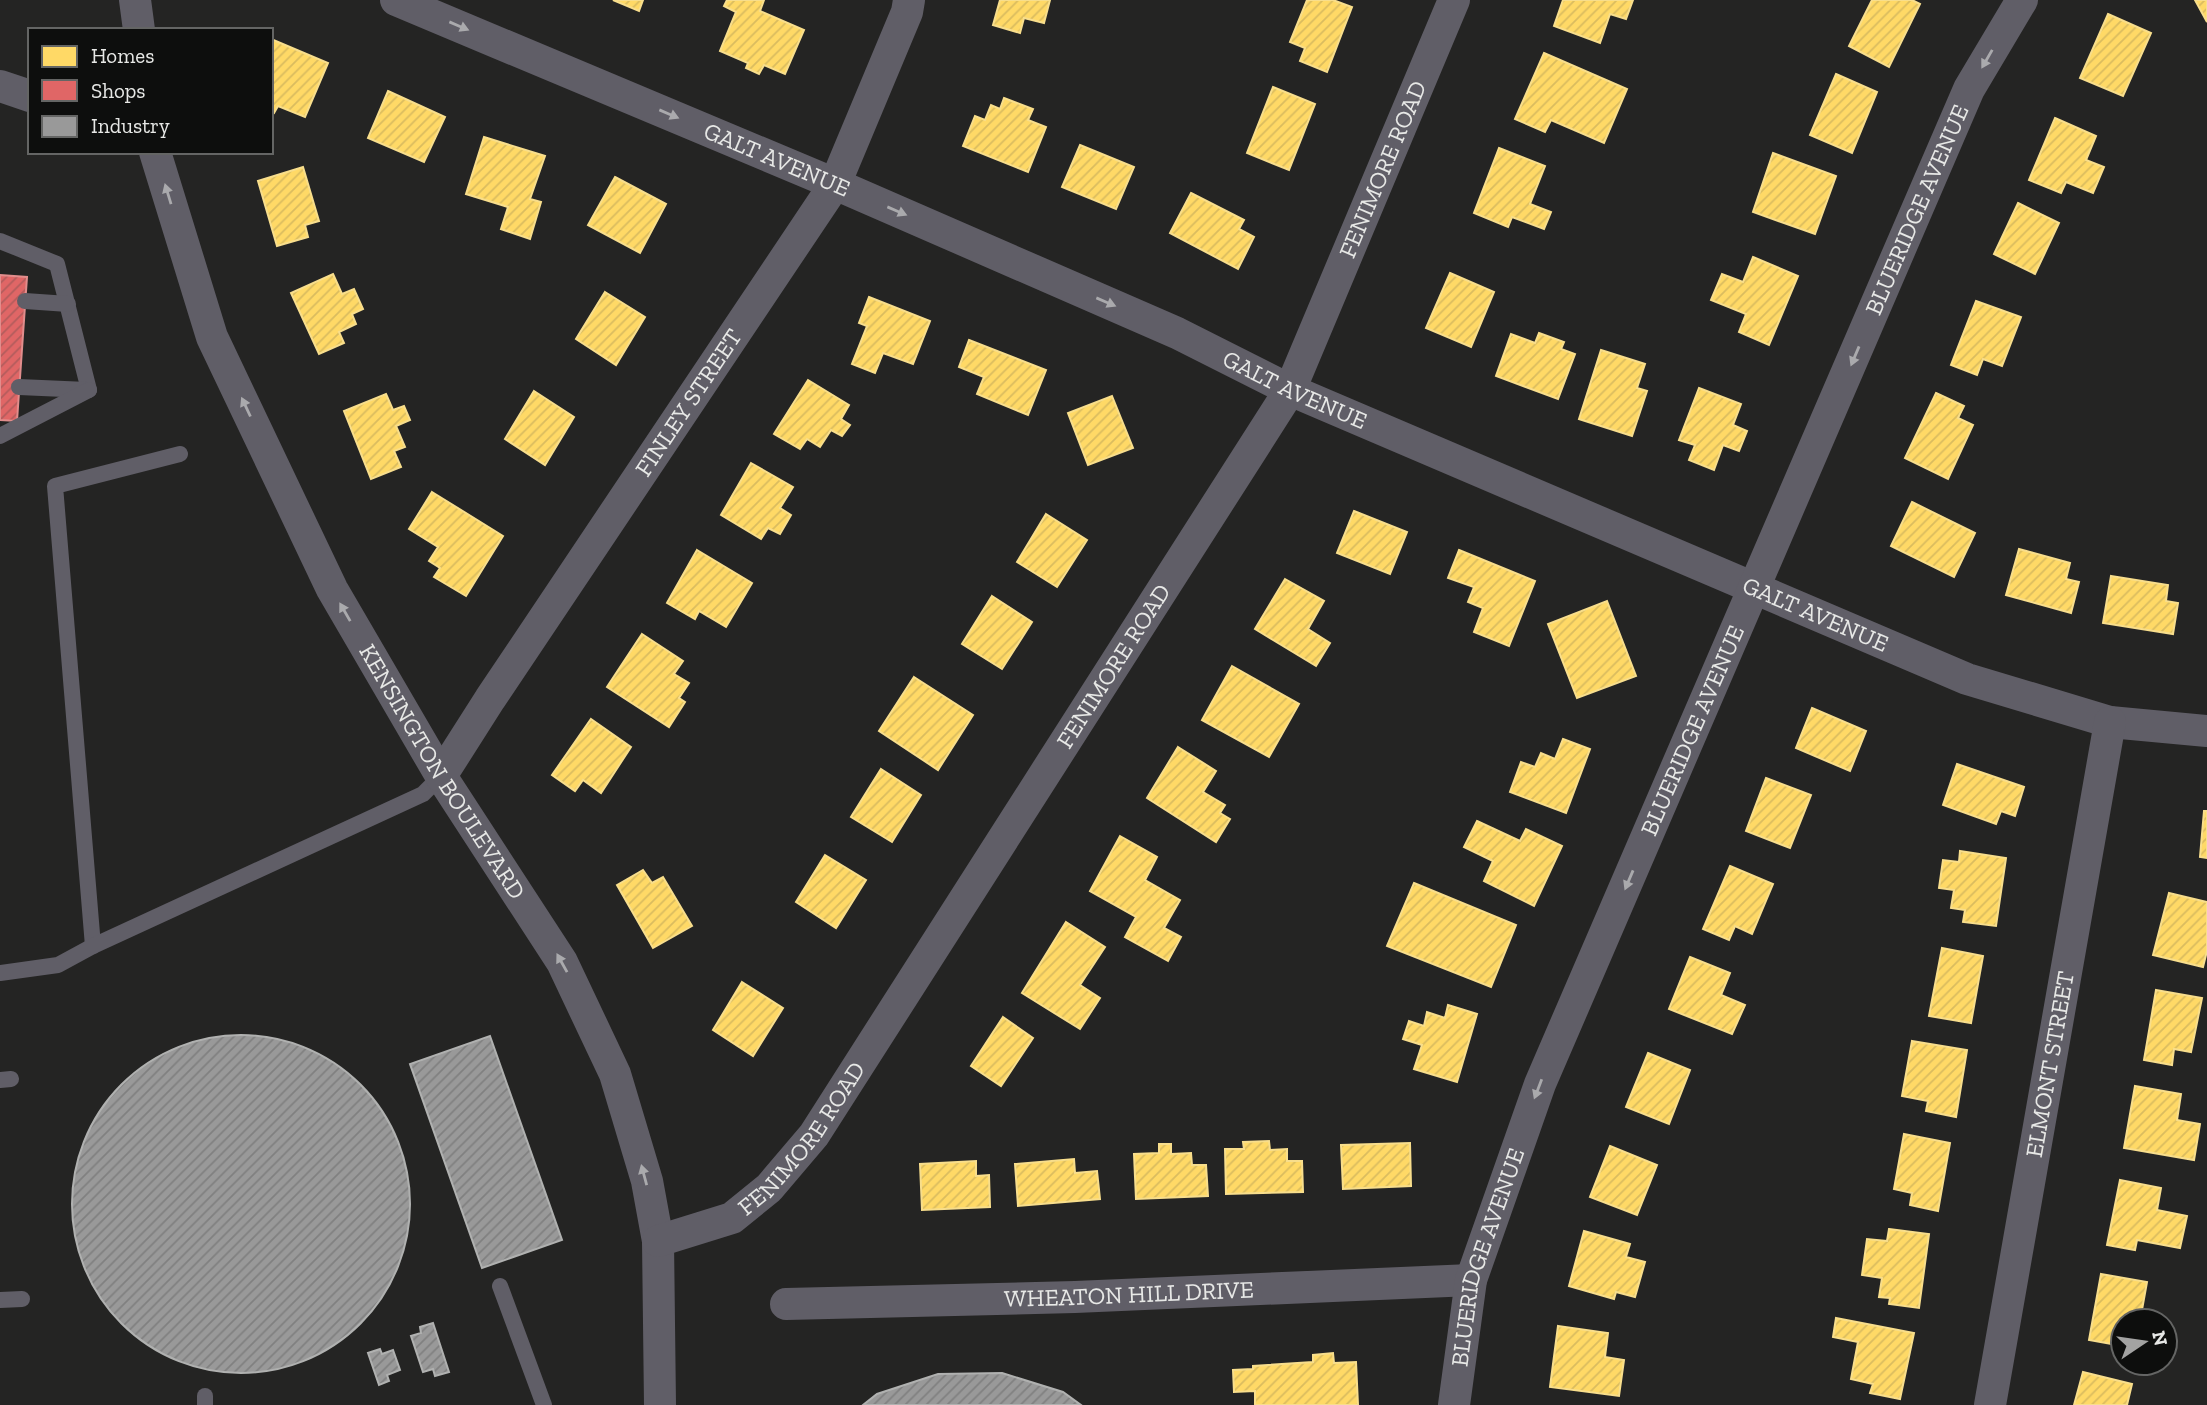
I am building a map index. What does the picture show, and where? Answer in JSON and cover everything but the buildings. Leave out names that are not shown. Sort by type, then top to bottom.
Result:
[{"type":"street","points":[[135,0],[139,28]]},
{"type":"street","name":"GALT AVENUE","points":[[396,0],[835,184],[1177,333],[1290,390],[1967,679],[2110,722],[2207,731]]},
{"type":"street","name":"FENIMORE ROAD","points":[[658,1241],[732,1218],[769,1188],[814,1135],[1290,390],[1454,0]]},
{"type":"street","name":"BLUERIDGE AVENUE","points":[[1454,1405],[1471,1280],[1540,1084],[1969,89],[2022,0]]},
{"type":"street","name":"FINLEY STREET","points":[[442,776],[490,699],[835,184],[907,4]]},
{"type":"street","points":[[0,86],[28,95]]},
{"type":"street","name":"KENSINGTON BOULEVARD","points":[[156,154],[212,337],[332,589],[442,776],[562,962],[615,1074],[647,1181],[658,1241],[660,1405]]},
{"type":"street","name":"ELMONT STREET","points":[[1990,1405],[2110,722]]},
{"type":"street","name":"WHEATON HILL DRIVE","points":[[786,1304],[1075,1297],[1471,1280]]},
{"type":"lane","points":[[0,241],[57,264],[89,390]]},
{"type":"lane","points":[[25,301],[68,304]]},
{"type":"lane","points":[[19,387],[89,390]]},
{"type":"lane","points":[[0,436],[89,390]]},
{"type":"lane","points":[[93,946],[55,486],[180,454]]},
{"type":"lane","points":[[0,973],[58,965],[93,946],[423,794],[442,776]]},
{"type":"lane","points":[[500,1286],[544,1405]]},
{"type":"lane","points":[[0,1300],[22,1299]]}]
